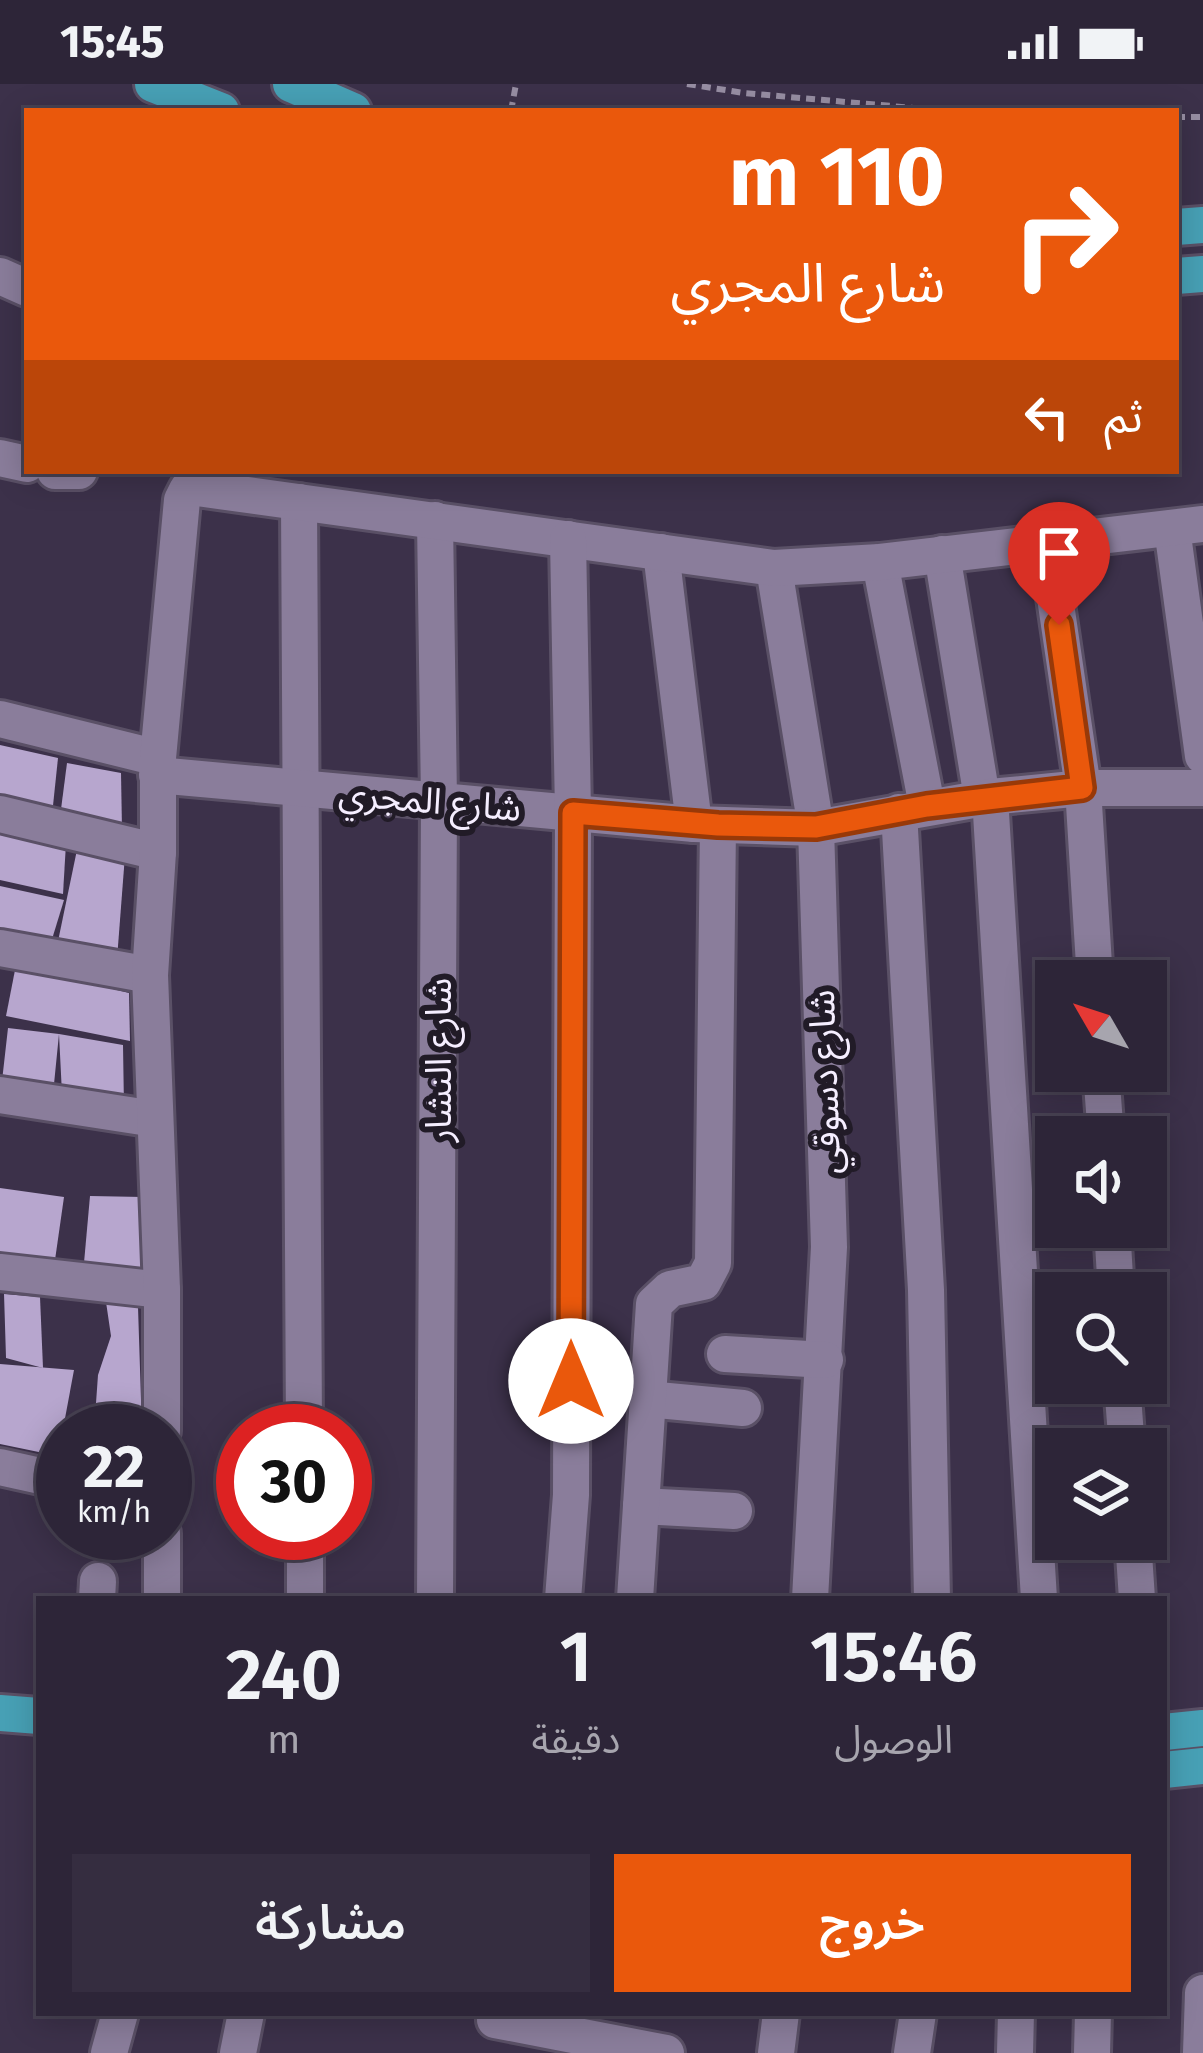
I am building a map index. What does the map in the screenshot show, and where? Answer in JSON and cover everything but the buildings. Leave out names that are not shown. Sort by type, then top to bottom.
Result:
[{"type":"main road","points":[[153,84],[213,108]]},
{"type":"main road","points":[[291,84],[346,108]]},
{"type":"main road","points":[[0,1713],[36,1716]]},
{"type":"main road","points":[[1167,1732],[1203,1728]]},
{"type":"main road","points":[[1167,1770],[1203,1766]]},
{"type":"street","points":[[162,1404],[150,975],[158,852],[157,766],[182,500],[187,490],[774,568],[880,562],[1188,526],[1203,756]]},
{"type":"street","points":[[298,502],[304,1404]]},
{"type":"street","name":"شارع النشار","points":[[435,520],[439,801],[435,1596]]},
{"type":"street","points":[[562,1596],[571,1476],[573,813],[568,539]]},
{"type":"street","points":[[1048,543],[1082,788],[1094,960]]},
{"type":"street","points":[[635,1596],[654,1304],[670,1289],[703,1282],[712,1263],[706,824],[661,552]]},
{"type":"street","points":[[942,554],[986,798],[1039,1596]]},
{"type":"street","points":[[880,562],[913,809],[932,1596]]},
{"type":"street","name":"شارع دسوقي","points":[[774,568],[816,827],[829,1247],[810,1596]]},
{"type":"street","name":"شارع المجري","points":[[0,719],[157,766],[301,788],[706,824],[816,827],[986,798],[1082,788],[1203,788]]},
{"type":"street","points":[[0,814],[158,852]]},
{"type":"street","points":[[0,947],[150,975]]},
{"type":"street","points":[[0,1095],[155,1119]]},
{"type":"street","points":[[0,1271],[162,1290]]},
{"type":"street","points":[[725,1354],[825,1360]]},
{"type":"street","points":[[647,1399],[743,1408]]},
{"type":"street","points":[[0,1467],[36,1475]]},
{"type":"street","points":[[641,1506],[734,1511]]},
{"type":"street","points":[[162,1560],[162,1596]]},
{"type":"street","points":[[304,1560],[305,1596]]},
{"type":"street","points":[[1134,1560],[1137,1596]]},
{"type":"street","points":[[1201,2053],[1203,1993]]},
{"type":"street","points":[[110,2053],[119,2016]]},
{"type":"street","points":[[238,2053],[245,2016]]},
{"type":"street","points":[[776,2053],[781,2016]]},
{"type":"street","points":[[912,2053],[918,2016]]},
{"type":"street","points":[[1015,2053],[1016,2016]]},
{"type":"street","points":[[1092,2053],[1093,2016]]},
{"type":"street","points":[[494,2029],[666,2053]]},
{"type":"path","points":[[687,84],[914,108]]},
{"type":"route","points":[[571,1381],[573,813],[718,825],[816,827],[927,806],[1082,788],[1059,625]]}]
